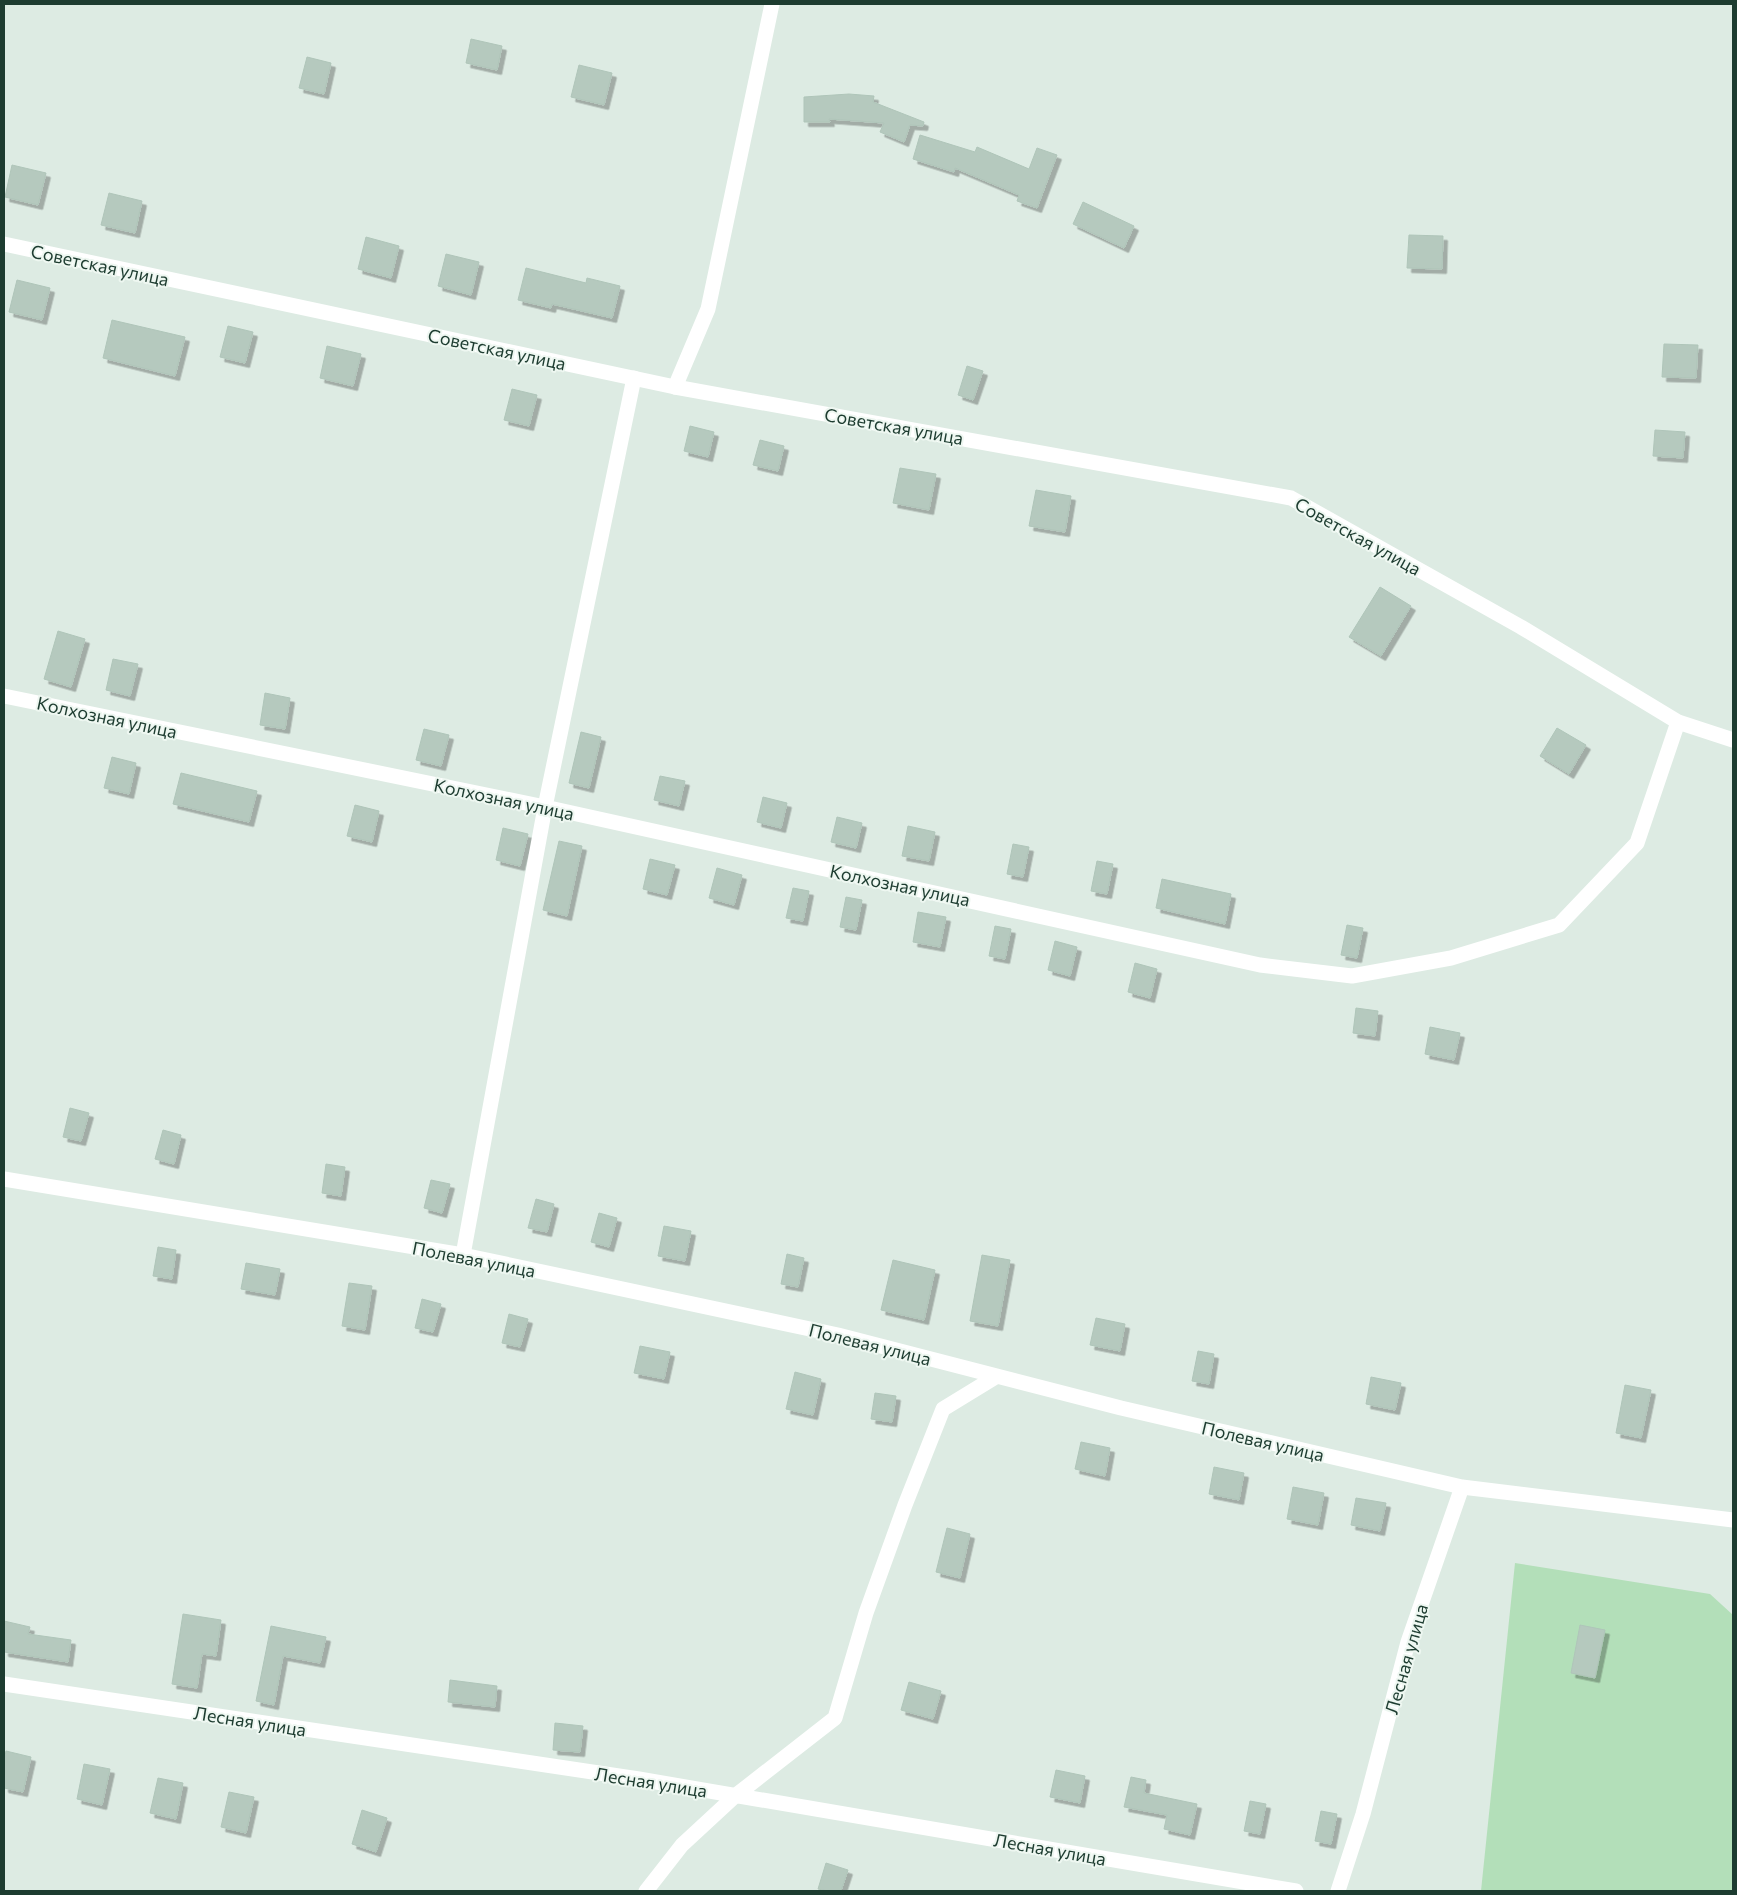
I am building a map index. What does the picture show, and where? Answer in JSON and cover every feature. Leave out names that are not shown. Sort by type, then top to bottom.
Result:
[{"type":"street","points":[[676,387],[708,309],[772,4]]},
{"type":"street","name":"Советская улица","points":[[4,244],[676,387],[1291,498],[1522,627],[1678,722],[1733,740]]},
{"type":"street","points":[[463,1255],[545,807],[634,378]]},
{"type":"street","name":"Колхозная улица","points":[[4,696],[545,807],[1260,965],[1352,976],[1451,958],[1559,925],[1637,843],[1678,722]]},
{"type":"street","name":"Полевая улица","points":[[4,1179],[463,1255],[838,1335],[1121,1408],[1462,1487],[1733,1520]]},
{"type":"street","points":[[646,1891],[682,1845],[735,1796],[835,1718],[869,1604],[905,1505],[944,1409],[997,1376]]},
{"type":"street","name":"Лесная улица","points":[[1338,1891],[1363,1814],[1408,1642],[1462,1487]]},
{"type":"street","name":"Лесная улица","points":[[4,1684],[610,1775],[1296,1891]]},
{"type":"green space","points":[[1515,1563],[1710,1594],[1733,1615],[1733,1891],[1481,1891]]},
{"type":"building","points":[[471,39],[502,46],[497,70],[466,63]]},
{"type":"building","points":[[307,57],[331,63],[324,94],[299,88]]},
{"type":"building","points":[[579,65],[612,73],[604,105],[571,97]]},
{"type":"building","points":[[849,94],[874,96],[873,102],[924,122],[923,126],[910,125],[904,142],[880,132],[884,123],[829,119],[830,122],[804,122],[804,97]]},
{"type":"building","points":[[920,135],[975,152],[977,147],[1029,169],[1037,148],[1057,155],[1037,208],[1017,201],[1019,195],[955,168],[954,172],[913,159]]},
{"type":"building","points":[[12,165],[46,173],[38,205],[5,197]]},
{"type":"building","points":[[109,193],[142,201],[135,233],[101,225]]},
{"type":"building","points":[[1083,202],[1134,226],[1124,248],[1073,224]]},
{"type":"building","points":[[1409,235],[1443,236],[1442,269],[1407,268]]},
{"type":"building","points":[[366,237],[399,246],[391,278],[358,269]]},
{"type":"building","points":[[446,254],[479,262],[471,295],[438,286]]},
{"type":"building","points":[[526,268],[586,283],[587,278],[620,286],[612,318],[552,304],[551,308],[518,300]]},
{"type":"building","points":[[17,280],[50,288],[42,320],[9,312]]},
{"type":"building","points":[[112,320],[185,337],[175,376],[103,358]]},
{"type":"building","points":[[228,326],[253,332],[245,363],[220,357]]},
{"type":"building","points":[[1664,344],[1698,345],[1696,378],[1662,377]]},
{"type":"building","points":[[327,346],[361,354],[353,386],[320,378]]},
{"type":"building","points":[[967,366],[983,371],[973,400],[958,395]]},
{"type":"building","points":[[512,389],[537,395],[529,426],[504,420]]},
{"type":"building","points":[[690,426],[714,432],[708,457],[684,451]]},
{"type":"building","points":[[1655,430],[1685,432],[1683,458],[1653,456]]},
{"type":"building","points":[[760,440],[784,446],[778,471],[753,465]]},
{"type":"building","points":[[900,468],[936,474],[929,510],[893,503]]},
{"type":"building","points":[[1036,490],[1071,496],[1065,532],[1029,526]]},
{"type":"building","points":[[1380,587],[1411,606],[1381,656],[1349,637]]},
{"type":"building","points":[[58,631],[85,639],[71,687],[44,679]]},
{"type":"building","points":[[113,659],[138,664],[130,696],[106,690]]},
{"type":"building","points":[[265,693],[290,698],[285,729],[260,725]]},
{"type":"building","points":[[1557,728],[1586,745],[1569,774],[1540,756]]},
{"type":"building","points":[[424,729],[449,735],[441,766],[416,760]]},
{"type":"building","points":[[581,732],[601,737],[589,788],[569,783]]},
{"type":"building","points":[[112,757],[136,763],[129,794],[104,788]]},
{"type":"building","points":[[181,773],[257,791],[249,822],[173,804]]},
{"type":"building","points":[[660,776],[685,781],[679,806],[654,800]]},
{"type":"building","points":[[763,797],[787,803],[781,828],[757,822]]},
{"type":"building","points":[[355,805],[379,811],[372,842],[347,836]]},
{"type":"building","points":[[837,817],[862,823],[856,848],[831,842]]},
{"type":"building","points":[[908,826],[935,832],[929,861],[902,856]]},
{"type":"building","points":[[503,828],[528,834],[520,866],[496,860]]},
{"type":"building","points":[[559,841],[582,846],[567,916],[543,910]]},
{"type":"building","points":[[1013,844],[1029,847],[1023,877],[1007,874]]},
{"type":"building","points":[[650,859],[675,865],[667,895],[643,889]]},
{"type":"building","points":[[1097,861],[1113,864],[1107,894],[1091,891]]},
{"type":"building","points":[[717,868],[742,875],[734,905],[709,898]]},
{"type":"building","points":[[1162,879],[1231,894],[1225,924],[1156,908]]},
{"type":"building","points":[[793,888],[809,891],[803,921],[786,918]]},
{"type":"building","points":[[846,897],[862,900],[856,930],[840,927]]},
{"type":"building","points":[[918,912],[946,917],[940,947],[913,942]]},
{"type":"building","points":[[1347,925],[1363,928],[1357,958],[1341,955]]},
{"type":"building","points":[[995,926],[1011,929],[1005,959],[989,956]]},
{"type":"building","points":[[1055,941],[1077,947],[1070,976],[1048,970]]},
{"type":"building","points":[[1135,963],[1157,969],[1150,998],[1128,992]]},
{"type":"building","points":[[1356,1008],[1378,1011],[1375,1036],[1353,1033]]},
{"type":"building","points":[[1430,1027],[1460,1033],[1454,1060],[1425,1054]]},
{"type":"building","points":[[70,1108],[89,1113],[81,1141],[63,1137]]},
{"type":"building","points":[[163,1130],[181,1135],[174,1164],[155,1159]]},
{"type":"building","points":[[326,1164],[345,1167],[341,1196],[322,1193]]},
{"type":"building","points":[[431,1180],[450,1184],[442,1213],[424,1208]]},
{"type":"building","points":[[536,1199],[554,1204],[547,1232],[528,1228]]},
{"type":"building","points":[[599,1213],[617,1218],[609,1247],[591,1242]]},
{"type":"building","points":[[664,1226],[691,1231],[685,1261],[658,1256]]},
{"type":"building","points":[[158,1247],[176,1250],[172,1279],[153,1276]]},
{"type":"building","points":[[787,1254],[804,1258],[798,1287],[781,1284]]},
{"type":"building","points":[[982,1255],[1010,1260],[998,1326],[970,1321]]},
{"type":"building","points":[[893,1260],[935,1270],[924,1320],[881,1310]]},
{"type":"building","points":[[246,1263],[280,1269],[275,1295],[241,1289]]},
{"type":"building","points":[[349,1283],[372,1286],[365,1330],[342,1326]]},
{"type":"building","points":[[422,1299],[441,1304],[433,1332],[415,1328]]},
{"type":"building","points":[[509,1314],[528,1319],[520,1347],[502,1343]]},
{"type":"building","points":[[1096,1318],[1125,1324],[1120,1351],[1090,1345]]},
{"type":"building","points":[[640,1346],[670,1352],[664,1379],[634,1373]]},
{"type":"building","points":[[1198,1351],[1214,1354],[1209,1384],[1192,1381]]},
{"type":"building","points":[[795,1372],[821,1379],[813,1415],[786,1409]]},
{"type":"building","points":[[1371,1377],[1401,1383],[1395,1410],[1366,1404]]},
{"type":"building","points":[[1625,1385],[1651,1390],[1641,1438],[1616,1433]]},
{"type":"building","points":[[875,1393],[896,1396],[892,1422],[871,1419]]},
{"type":"building","points":[[1081,1442],[1110,1448],[1105,1476],[1075,1469]]},
{"type":"building","points":[[1214,1467],[1244,1473],[1239,1500],[1209,1494]]},
{"type":"building","points":[[1293,1487],[1324,1493],[1318,1525],[1287,1519]]},
{"type":"building","points":[[1356,1498],[1386,1503],[1380,1531],[1351,1525]]},
{"type":"building","points":[[947,1528],[970,1534],[960,1578],[936,1572]]},
{"type":"building","points":[[183,1614],[221,1620],[216,1656],[202,1654],[197,1688],[172,1684]]},
{"type":"building","points":[[4,1621],[30,1627],[28,1634],[71,1640],[68,1662],[4,1652]]},
{"type":"building","points":[[1580,1625],[1605,1630],[1595,1678],[1571,1673]]},
{"type":"building","points":[[271,1626],[326,1637],[320,1663],[283,1656],[274,1705],[256,1701]]},
{"type":"building","points":[[450,1680],[497,1686],[495,1707],[448,1702]]},
{"type":"building","points":[[909,1682],[941,1691],[933,1719],[901,1710]]},
{"type":"building","points":[[555,1723],[583,1726],[580,1752],[553,1750]]},
{"type":"building","points":[[6,1751],[31,1757],[23,1792],[4,1788],[4,1760]]},
{"type":"building","points":[[84,1764],[110,1769],[102,1805],[77,1799]]},
{"type":"building","points":[[1056,1770],[1085,1776],[1080,1803],[1050,1797]]},
{"type":"building","points":[[1131,1777],[1146,1780],[1144,1793],[1197,1804],[1190,1835],[1164,1829],[1167,1815],[1124,1807]]},
{"type":"building","points":[[158,1778],[183,1783],[176,1819],[150,1813]]},
{"type":"building","points":[[229,1792],[254,1797],[246,1833],[221,1827]]},
{"type":"building","points":[[1250,1801],[1266,1804],[1260,1834],[1244,1831]]},
{"type":"building","points":[[362,1810],[387,1818],[376,1852],[352,1844]]},
{"type":"building","points":[[1321,1811],[1337,1814],[1331,1844],[1315,1841]]},
{"type":"building","points":[[826,1863],[848,1870],[841,1891],[818,1889]]}]
